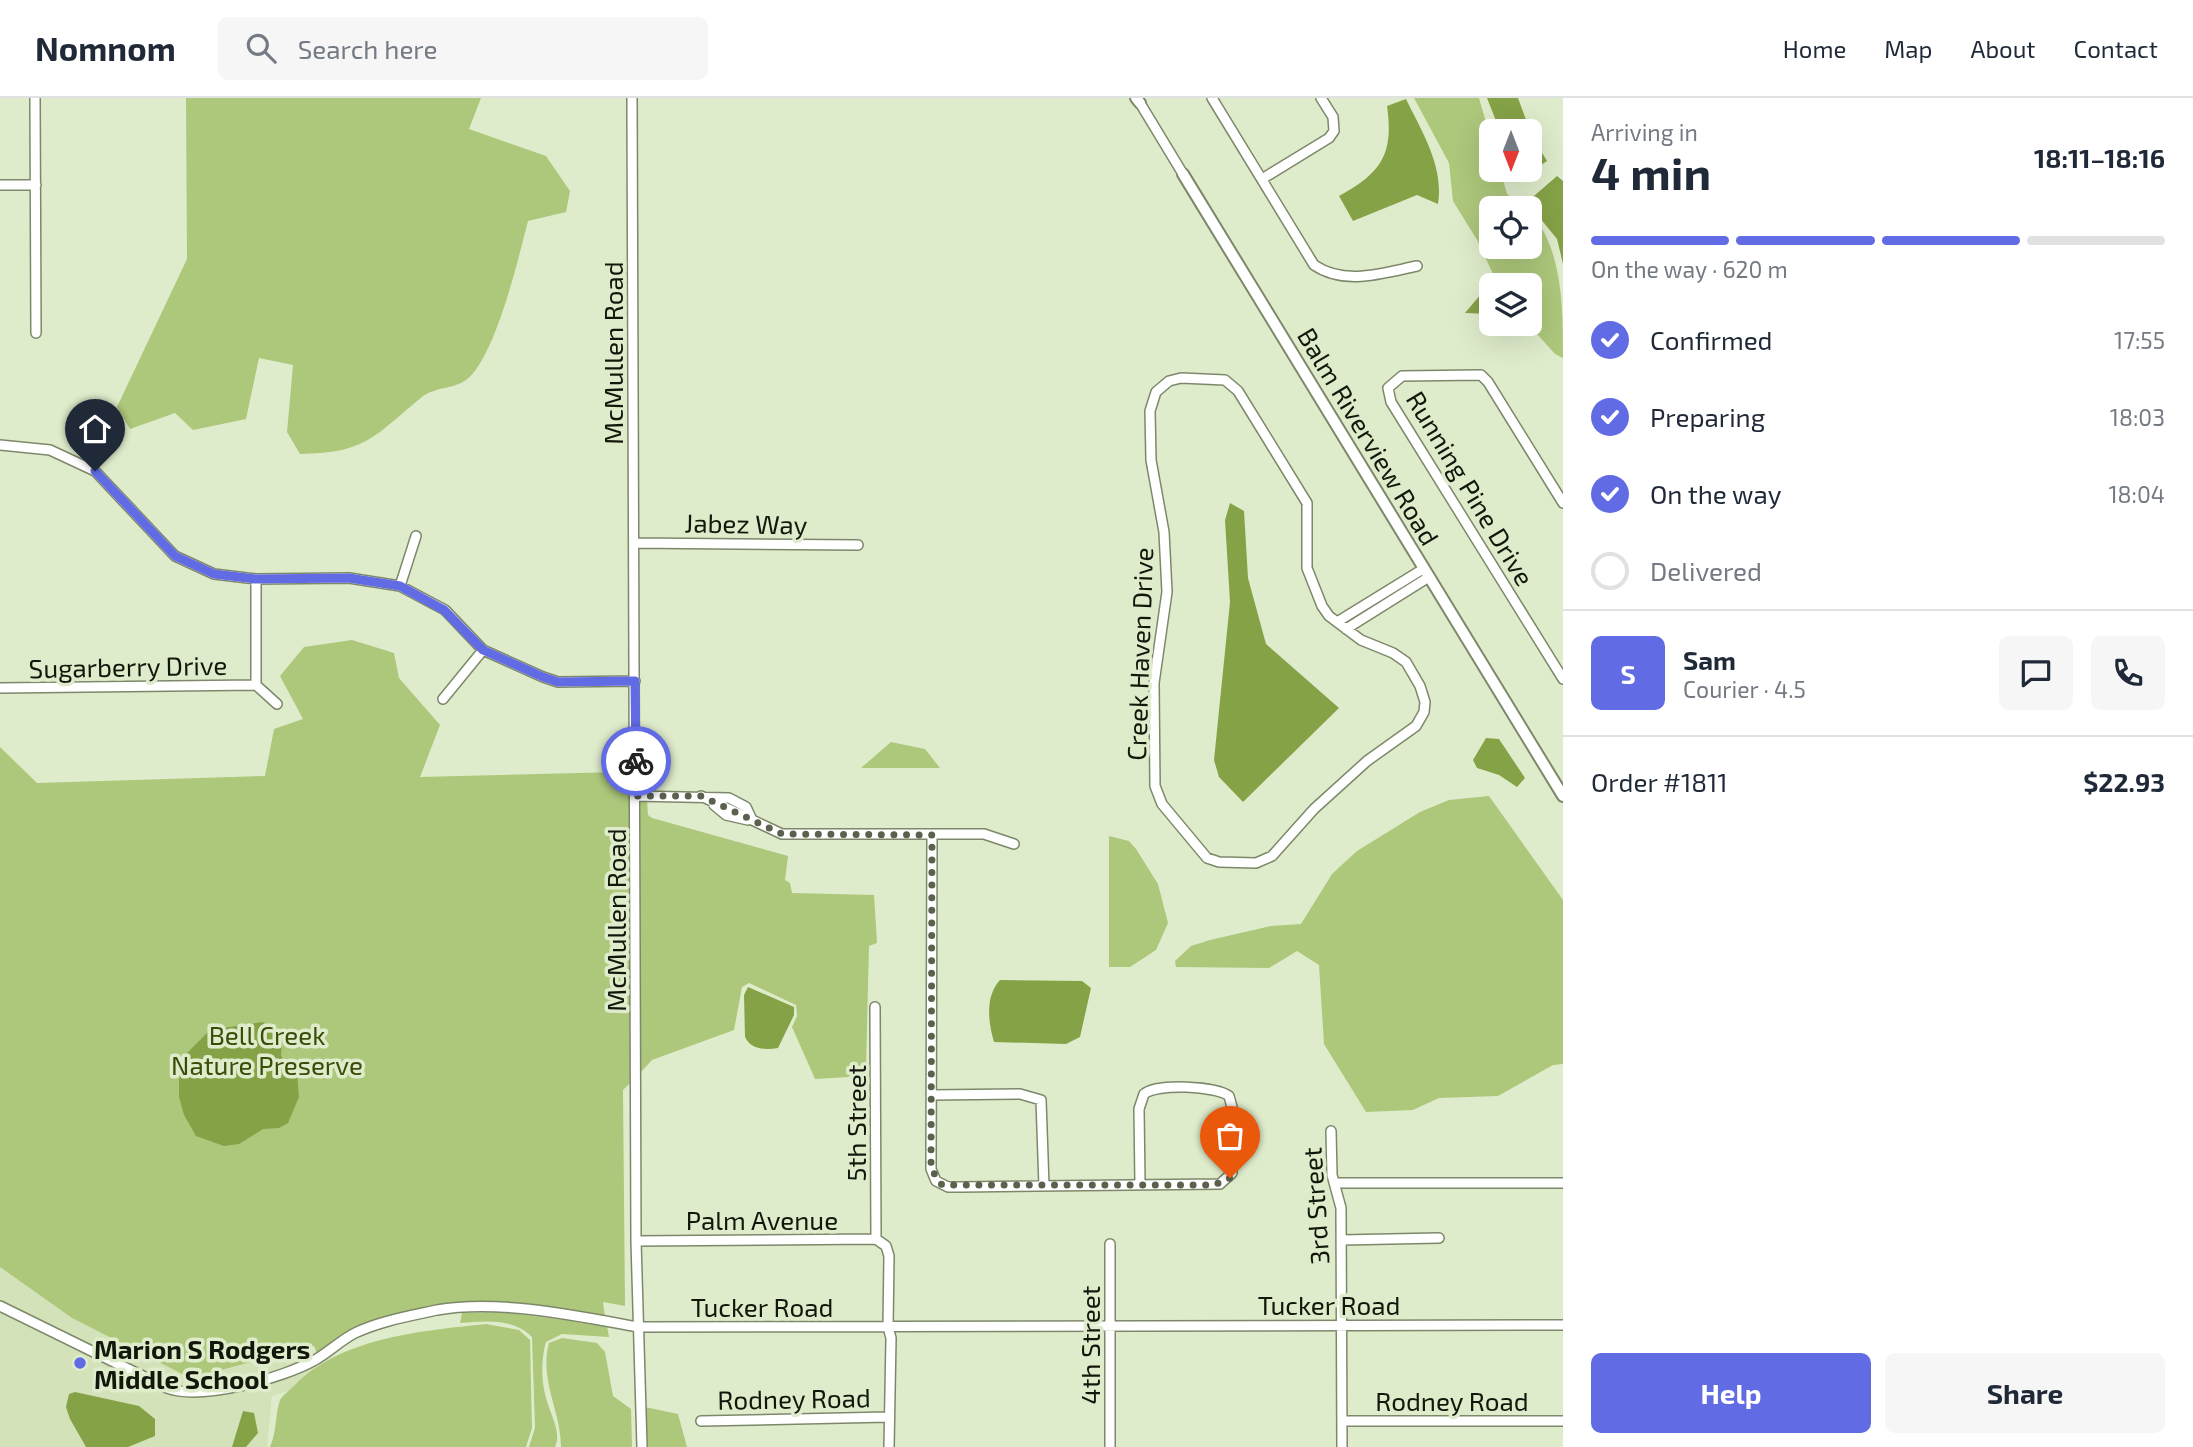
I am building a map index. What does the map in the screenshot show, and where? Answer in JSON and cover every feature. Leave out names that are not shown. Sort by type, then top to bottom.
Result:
[{"type":"main road","name":"Balm Riverview Road","points":[[1183,174],[1563,796]]},
{"type":"street","points":[[35,98],[36,333]]},
{"type":"street","name":"McMullen Road","points":[[632,98],[636,1241],[642,1447]]},
{"type":"street","points":[[1212,98],[1314,265],[1327,274],[1348,277],[1416,265]]},
{"type":"street","points":[[1262,179],[1334,131],[1333,117],[1321,98]]},
{"type":"street","name":"Balm Riverview Road","points":[[1138,101],[1183,174]]},
{"type":"street","points":[[0,186],[36,186]]},
{"type":"street","name":"Running Pine Drive","points":[[1563,503],[1488,382],[1480,375],[1402,376],[1391,383],[1388,388],[1391,402],[1563,679]]},
{"type":"street","name":"Creek Haven Drive","points":[[1181,378],[1215,378],[1225,380],[1238,391],[1307,503],[1309,517],[1305,553],[1310,583],[1322,606],[1346,629],[1368,645],[1393,653],[1406,662],[1424,694],[1421,721],[1367,761],[1328,795],[1272,856],[1256,863],[1219,862],[1207,858],[1163,804],[1156,786],[1154,683],[1167,592],[1164,532],[1151,460],[1150,411],[1152,400],[1161,386],[1181,378]]},
{"type":"street","points":[[0,445],[50,450],[95,471],[175,556],[214,574],[256,579],[349,578],[400,586],[444,610],[483,650],[558,682],[635,681]]},
{"type":"street","points":[[400,586],[416,536]]},
{"type":"street","name":"Jabez Way","points":[[634,543],[858,545]]},
{"type":"street","points":[[1337,622],[1426,573]]},
{"type":"street","points":[[1346,629],[1426,573]]},
{"type":"street","points":[[256,579],[256,685],[276,704]]},
{"type":"street","points":[[443,699],[483,650]]},
{"type":"street","name":"Sugarberry Drive","points":[[0,688],[256,685]]},
{"type":"street","points":[[635,796],[701,796],[740,802],[752,820]]},
{"type":"street","points":[[701,796],[737,820],[752,820],[790,835],[984,834],[1014,844]]},
{"type":"street","points":[[932,835],[931,1169],[936,1181],[948,1187],[1214,1185],[1230,1178],[1232,1107],[1229,1096],[1211,1088],[1148,1090],[1140,1100],[1139,1109],[1140,1184]]},
{"type":"street","name":"5th Street","points":[[875,1007],[876,1239]]},
{"type":"street","points":[[931,1095],[1020,1094],[1041,1100],[1044,1186]]},
{"type":"street","name":"3rd Street","points":[[1331,1131],[1334,1183],[1341,1208],[1342,1447]]},
{"type":"street","points":[[1334,1183],[1563,1183]]},
{"type":"street","points":[[1341,1240],[1438,1238]]},
{"type":"street","name":"Palm Avenue","points":[[636,1241],[876,1239],[886,1246],[889,1256],[888,1327]]},
{"type":"street","name":"4th Street","points":[[1110,1244],[1110,1447]]},
{"type":"street","name":"Tucker Road","points":[[0,1307],[167,1388],[190,1394],[292,1371],[316,1359],[355,1333],[394,1320],[441,1310],[505,1308],[638,1327],[1563,1325]]},
{"type":"street","points":[[888,1327],[891,1338],[889,1447]]},
{"type":"street","name":"Rodney Road","points":[[701,1421],[888,1416]]},
{"type":"street","name":"Rodney Road","points":[[1342,1421],[1563,1421]]},
{"type":"shaded area","points":[[1487,98],[1518,98],[1526,119],[1495,119]]},
{"type":"shaded area","points":[[1406,99],[1435,163],[1438,204],[1417,195],[1353,221],[1339,196],[1365,179],[1381,161],[1388,137],[1387,106]]},
{"type":"shaded area","points":[[1557,176],[1563,181],[1563,264],[1557,239],[1542,220],[1542,196],[1534,196]]},
{"type":"shaded area","points":[[1479,296],[1479,314],[1465,313]]},
{"type":"shaded area","points":[[1230,503],[1244,511],[1248,578],[1266,644],[1339,708],[1243,802],[1219,777],[1214,760],[1230,602],[1225,520]]},
{"type":"shaded area","points":[[1486,738],[1499,739],[1525,778],[1517,787],[1499,775],[1477,768],[1473,760]]},
{"type":"shaded area","points":[[1000,980],[1082,981],[1091,988],[1080,1037],[1066,1044],[994,1042],[989,1010],[992,994]]},
{"type":"shaded area","points":[[748,987],[794,1007],[794,1015],[778,1048],[755,1047],[745,1037],[744,995]]},
{"type":"shaded area","points":[[263,1022],[282,1043],[281,1056],[297,1074],[299,1097],[288,1123],[279,1128],[263,1129],[239,1144],[224,1146],[196,1136],[184,1115],[179,1097],[179,1080],[185,1055],[210,1030]]},
{"type":"shaded area","name":"Marion S Rodgers Middle School","points":[[0,1267],[72,1318],[190,1378],[312,1348],[322,1381],[272,1396],[267,1447],[0,1447]]},
{"type":"shaded area","points":[[75,1392],[139,1406],[155,1419],[155,1436],[128,1447],[86,1447],[66,1407],[69,1394]]},
{"type":"shaded area","points":[[243,1411],[254,1413],[258,1433],[246,1447],[232,1447]]},
{"type":"green space","points":[[186,98],[481,98],[469,129],[546,156],[570,191],[566,212],[528,221],[496,330],[477,369],[466,380],[422,397],[368,440],[341,450],[300,454],[287,432],[293,365],[259,358],[246,419],[193,430],[175,413],[130,429],[117,407],[187,259]]},
{"type":"green space","points":[[1414,98],[1479,98],[1485,119],[1479,119],[1479,182],[1504,182],[1510,196],[1479,196],[1479,244],[1453,201],[1449,163]]},
{"type":"green space","points":[[1542,229],[1555,261],[1559,280],[1563,358],[1555,354],[1539,336],[1542,336],[1542,273],[1493,273],[1486,259],[1542,259]]},
{"type":"green space","name":"Bell Creek Nature Preserve","points":[[352,640],[394,653],[399,678],[440,725],[420,777],[618,772],[618,788],[632,789],[632,1081],[623,1090],[625,1306],[603,1302],[605,1317],[505,1304],[393,1315],[317,1354],[314,1346],[190,1378],[72,1318],[0,1267],[0,747],[37,783],[265,776],[274,729],[303,719],[280,676],[304,647]]},
{"type":"green space","points":[[891,742],[925,749],[940,768],[861,768]]},
{"type":"green space","points":[[1489,796],[1563,900],[1563,1064],[1553,1065],[1498,1096],[1439,1098],[1413,1110],[1366,1112],[1324,1044],[1319,965],[1297,951],[1269,968],[1176,967],[1175,961],[1191,946],[1271,926],[1301,924],[1332,874],[1357,851],[1420,812],[1449,800]]},
{"type":"green space","points":[[639,800],[647,800],[648,815],[652,818],[788,856],[785,880],[790,883],[792,893],[874,895],[877,943],[869,946],[866,1068],[848,1077],[815,1079],[792,1027],[797,1016],[796,1005],[749,983],[742,987],[734,1030],[652,1060],[640,1073]]},
{"type":"green space","points":[[1109,836],[1129,841],[1136,849],[1158,884],[1168,923],[1156,950],[1130,967],[1109,967]]},
{"type":"green space","points":[[505,1312],[607,1326],[609,1337],[562,1334],[546,1342],[542,1377],[556,1429],[555,1447],[529,1447],[535,1428],[532,1337],[508,1324],[460,1323],[462,1313]]},
{"type":"green space","points":[[486,1324],[519,1330],[530,1340],[532,1428],[526,1447],[270,1447],[281,1398],[314,1369],[336,1356],[384,1339]]},
{"type":"green space","points":[[562,1338],[597,1343],[605,1352],[613,1396],[631,1409],[632,1447],[561,1447],[558,1421],[548,1383],[547,1357],[549,1343]]},
{"type":"green space","points":[[645,1407],[678,1414],[687,1447],[646,1447]]},
{"type":"way so far","points":[[636,761],[635,796],[701,796],[782,834],[932,835],[931,1169],[936,1181],[948,1187],[1214,1185],[1230,1178]]},
{"type":"place","name":"Marion S Rodgers Middle School","points":[[80,1363]]},
{"type":"route","points":[[95,471],[175,556],[214,574],[256,579],[349,578],[400,586],[444,610],[483,650],[543,677],[558,682],[635,681],[636,761]]}]
